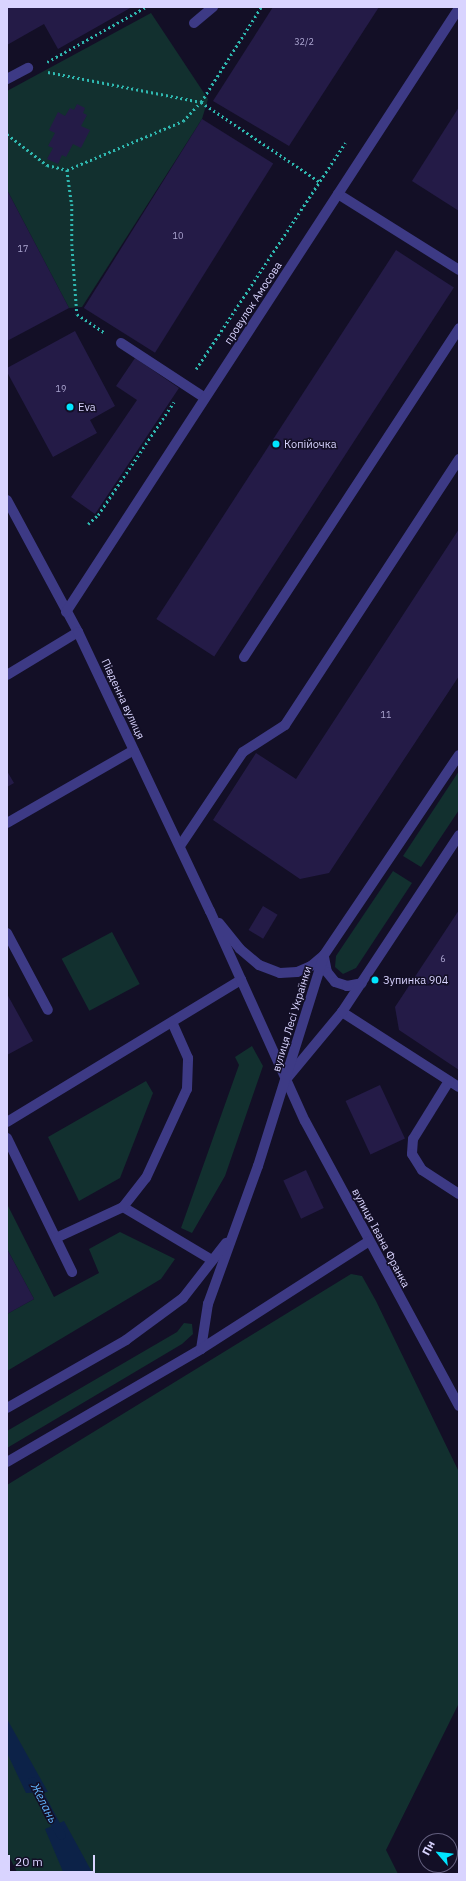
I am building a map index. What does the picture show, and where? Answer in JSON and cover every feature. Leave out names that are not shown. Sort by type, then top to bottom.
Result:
[{"type":"street","points":[[194,23],[213,7]]},
{"type":"street","name":"провулок Амосова","points":[[66,612],[459,8]]},
{"type":"street","points":[[7,79],[28,68]]},
{"type":"street","points":[[338,194],[459,270]]},
{"type":"street","points":[[244,657],[459,328]]},
{"type":"street","points":[[121,343],[205,398]]},
{"type":"street","points":[[180,846],[243,752],[285,725],[459,459]]},
{"type":"street","name":"Південна вулиця","points":[[7,500],[78,632],[180,846],[285,1080]]},
{"type":"street","points":[[7,675],[78,632]]},
{"type":"street","points":[[7,823],[134,750]]},
{"type":"street","name":"вулиця Лесі Українки","points":[[285,1080],[324,955],[459,755]]},
{"type":"street","name":"вулиця Лесі Українки","points":[[285,1080],[342,1012],[459,835]]},
{"type":"street","name":"Південна вулиця","points":[[210,911],[240,949],[259,965],[280,973],[297,972],[311,966],[324,955]]},
{"type":"street","points":[[7,933],[48,1010]]},
{"type":"street","points":[[324,955],[327,972],[334,982],[347,986],[362,983]]},
{"type":"street","points":[[7,1122],[241,980]]},
{"type":"street","points":[[342,1012],[459,1087]]},
{"type":"street","points":[[56,1238],[123,1207],[146,1178],[187,1089],[188,1058],[172,1022]]},
{"type":"street","points":[[201,1349],[208,1304],[231,1236],[258,1166],[285,1080]]},
{"type":"street","name":"вулиця Івана Франка","points":[[285,1080],[369,1241],[459,1406]]},
{"type":"street","points":[[449,1081],[413,1139],[412,1154],[422,1170],[459,1194]]},
{"type":"street","points":[[7,1138],[72,1272]]},
{"type":"street","points":[[123,1207],[212,1260]]},
{"type":"street","points":[[7,1408],[126,1340],[184,1298],[231,1236]]},
{"type":"street","points":[[7,1462],[201,1349],[369,1241]]},
{"type":"path","points":[[28,68],[55,59],[146,7]]},
{"type":"path","points":[[7,134],[47,165],[67,170],[183,121],[201,102],[261,7]]},
{"type":"path","points":[[28,68],[201,102],[338,194]]},
{"type":"path","points":[[88,524],[98,515],[349,136]]},
{"type":"path","points":[[67,170],[72,204],[72,244],[77,314],[121,343]]},
{"type":"green space","points":[[151,13],[208,99],[202,119],[82,307],[69,308],[7,190],[7,91]]},
{"type":"green space","points":[[459,771],[459,810],[421,867],[403,856]]},
{"type":"green space","points":[[393,871],[412,883],[356,968],[343,974],[335,967],[336,956]]},
{"type":"green space","points":[[112,932],[140,984],[89,1011],[62,959]]},
{"type":"green space","points":[[252,1046],[263,1066],[225,1176],[192,1233],[181,1228],[239,1065],[235,1057]]},
{"type":"green space","points":[[146,1081],[153,1093],[120,1178],[79,1201],[48,1137]]},
{"type":"green space","points":[[7,1204],[54,1297],[99,1273],[89,1249],[120,1232],[175,1259],[161,1279],[7,1371],[7,1314],[34,1299],[7,1249]]},
{"type":"green space","points":[[351,1274],[362,1276],[376,1301],[459,1472],[459,1703],[386,1850],[398,1874],[18,1874],[7,1852],[7,1485]]},
{"type":"green space","points":[[184,1323],[192,1324],[193,1334],[182,1344],[7,1448],[7,1431],[177,1332]]},
{"type":"water","points":[[7,1719],[48,1792],[26,1793],[7,1753]]},
{"type":"water","points":[[64,1821],[93,1874],[64,1874],[45,1829]]},
{"type":"building","points":[[7,7],[132,7],[58,49],[44,24],[7,45]]},
{"type":"building","points":[[273,7],[379,7],[289,146],[213,101]]},
{"type":"building","points":[[77,104],[85,108],[83,113],[87,115],[81,126],[90,130],[81,148],[73,144],[66,157],[62,155],[58,164],[47,159],[53,148],[48,146],[55,133],[49,130],[58,112],[65,116],[70,108],[74,110]]},
{"type":"building","points":[[459,107],[459,211],[412,181]]},
{"type":"building","points":[[202,119],[273,164],[155,353],[84,308]]},
{"type":"building","points":[[7,190],[69,308],[7,341]]},
{"type":"building","points":[[396,250],[454,288],[214,657],[156,619]]},
{"type":"building","points":[[75,331],[115,406],[90,420],[97,433],[53,457],[7,372],[7,368]]},
{"type":"building","points":[[135,358],[179,388],[95,514],[71,497],[137,400],[116,386]]},
{"type":"building","points":[[459,529],[459,676],[329,873],[300,879],[213,820],[256,753],[296,779]]},
{"type":"building","points":[[7,771],[14,783],[7,787]]},
{"type":"building","points":[[263,906],[278,915],[263,939],[249,930]]},
{"type":"building","points":[[459,910],[459,1070],[399,1030],[395,1007]]},
{"type":"building","points":[[7,994],[33,1041],[7,1055]]},
{"type":"building","points":[[380,1085],[405,1138],[370,1155],[346,1101]]},
{"type":"building","points":[[306,1170],[324,1208],[301,1219],[283,1181]]},
{"type":"building","points":[[7,1249],[34,1299],[7,1314]]},
{"type":"waterway","name":"Желань","points":[[32,1781],[61,1835]]},
{"type":"place","name":"Eva","points":[[70,407]]},
{"type":"place","name":"Копійочка","points":[[276,444]]},
{"type":"place","name":"Зупинка 904","points":[[375,980]]}]
